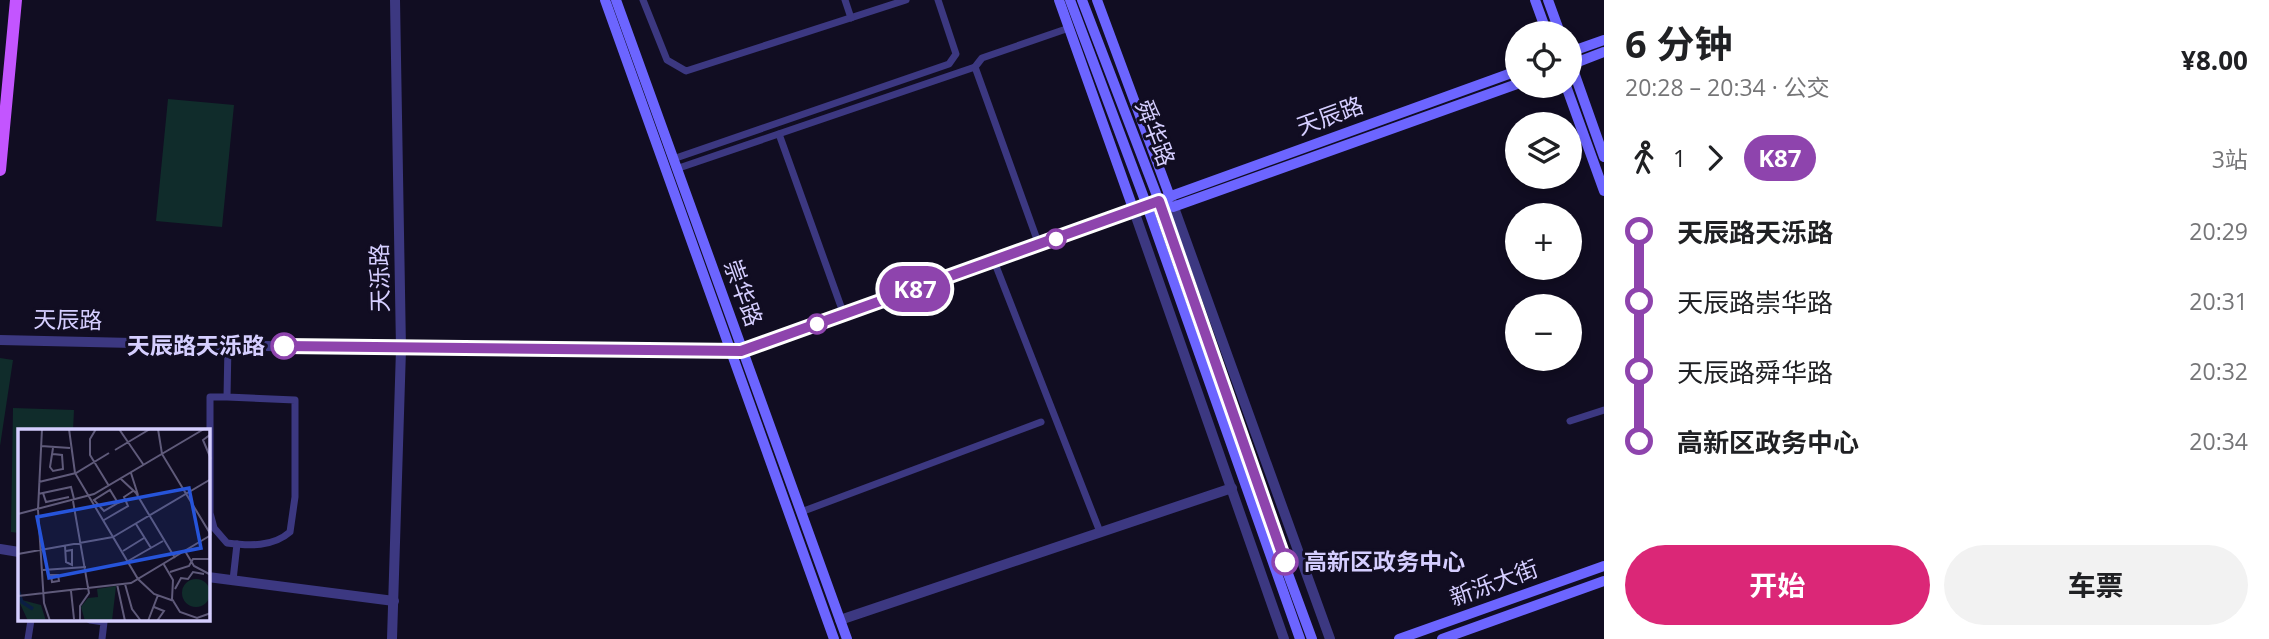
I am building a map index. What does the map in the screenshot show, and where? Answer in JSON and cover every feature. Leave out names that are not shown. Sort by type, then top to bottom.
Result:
[{"type":"main road","points":[[0,170],[16,0]]},
{"type":"main road","name":"崇华路","points":[[605,0],[736,352],[801,512],[847,639]]},
{"type":"main road","name":"崇华路","points":[[616,0],[834,639]]},
{"type":"main road","points":[[1059,0],[1134,211]]},
{"type":"main road","name":"舜华路","points":[[1070,0],[1147,206],[1300,639]]},
{"type":"main road","name":"舜华路","points":[[1082,0],[1168,200],[1262,503],[1312,639]]},
{"type":"main road","points":[[1097,0],[1168,200]]},
{"type":"main road","points":[[1535,0],[1543,21]]},
{"type":"main road","points":[[1548,0],[1556,21]]},
{"type":"main road","points":[[1582,48],[1604,40]]},
{"type":"main road","points":[[1582,60],[1604,52]]},
{"type":"main road","name":"天辰路","points":[[1168,200],[1505,75]]},
{"type":"main road","name":"天辰路","points":[[736,352],[1147,206],[1505,88]]},
{"type":"main road","points":[[1582,97],[1604,157]]},
{"type":"main road","points":[[1570,98],[1604,191]]},
{"type":"main road","name":"新泺大街","points":[[1399,639],[1604,566]]},
{"type":"main road","name":"新泺大街","points":[[1444,638],[1604,581]]},
{"type":"main road","points":[[1437,626],[1444,638]]},
{"type":"street","name":"天泺路","points":[[393,639],[401,349],[395,0]]},
{"type":"street","points":[[643,0],[667,60],[686,71],[906,0]]},
{"type":"street","points":[[845,0],[851,18]]},
{"type":"street","points":[[674,164],[949,64],[956,54],[938,0]]},
{"type":"street","points":[[674,164],[779,134],[975,67],[982,58],[1069,29]]},
{"type":"street","points":[[975,67],[1038,245]]},
{"type":"street","points":[[779,134],[844,315]]},
{"type":"street","points":[[1168,200],[1329,639]]},
{"type":"street","points":[[1134,211],[1284,639]]},
{"type":"street","points":[[994,261],[1100,532]]},
{"type":"street","name":"天辰路","points":[[0,340],[401,349],[736,352]]},
{"type":"street","points":[[228,345],[228,397]]},
{"type":"street","points":[[211,397],[228,397],[295,400],[295,497],[290,532],[283,538],[256,546],[227,543],[214,528],[210,513],[211,397]]},
{"type":"street","points":[[1570,421],[1604,410]]},
{"type":"street","points":[[801,512],[1041,422]]},
{"type":"street","points":[[840,620],[1232,488]]},
{"type":"street","points":[[233,580],[237,544]]},
{"type":"street","points":[[0,549],[18,552]]},
{"type":"street","points":[[210,577],[394,601]]},
{"type":"green space","points":[[168,99],[234,105],[222,227],[156,221]]},
{"type":"green space","points":[[0,358],[13,360],[0,446]]},
{"type":"green space","points":[[13,408],[74,410],[73,429],[18,429],[18,533],[11,532]]},
{"type":"bus line","name":"K87","points":[[284,346],[741,351],[1159,201],[1262,503],[1285,562]]},
{"type":"place","name":"天辰路天泺路","points":[[284,346]]},
{"type":"place","name":"高新区政务中心","points":[[1285,562]]}]
